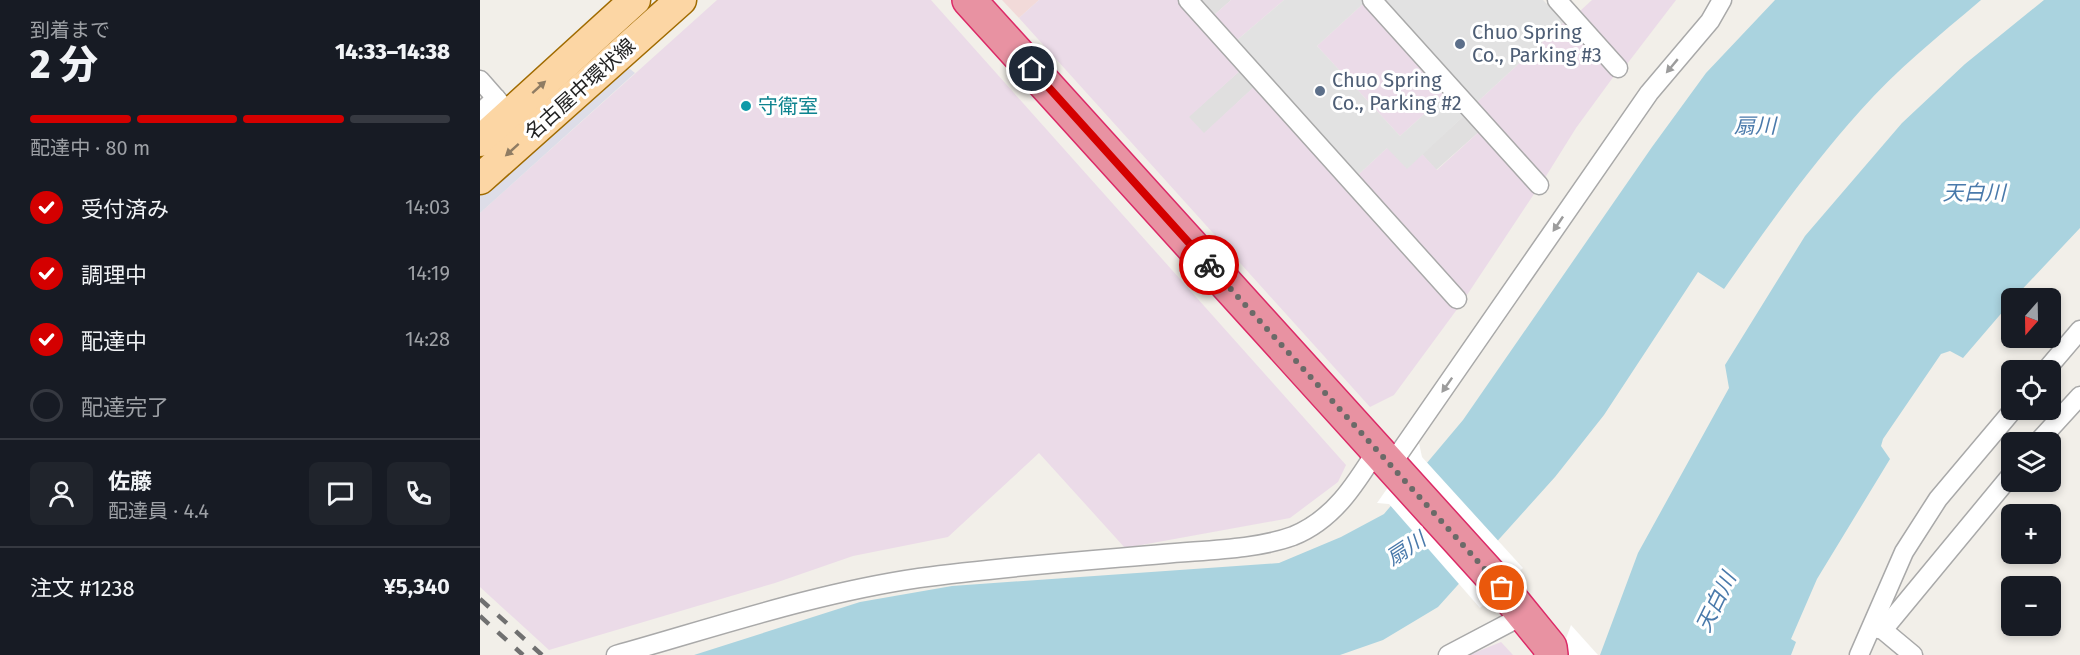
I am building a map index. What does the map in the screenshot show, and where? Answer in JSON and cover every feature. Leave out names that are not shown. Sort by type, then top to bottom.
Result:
[{"type":"highway","points":[[969,0],[1502,588],[1554,650]]},
{"type":"main road","name":"名古屋中環状線","points":[[480,141],[503,106],[635,0]]},
{"type":"main road","name":"名古屋中環状線","points":[[480,179],[681,0]]},
{"type":"street","points":[[1188,0],[1457,299]]},
{"type":"street","points":[[1372,0],[1539,185]]},
{"type":"street","points":[[1557,0],[1618,68]]},
{"type":"street","points":[[616,655],[818,597],[917,578],[1020,566],[1248,546],[1292,536],[1320,521],[1350,492],[1389,463],[1649,93],[1710,21],[1722,0]]},
{"type":"street","points":[[480,80],[503,106],[480,113]]},
{"type":"street","points":[[2054,360],[2080,330]]},
{"type":"street","points":[[2046,432],[2080,396]]},
{"type":"street","points":[[1877,629],[1904,552],[1938,499],[2005,420]]},
{"type":"street","points":[[1859,655],[1877,629],[2001,487]]},
{"type":"street","points":[[1448,655],[1524,615]]},
{"type":"street","points":[[1877,629],[1913,655]]},
{"type":"shaded area","points":[[717,0],[931,0],[1346,465],[1338,482],[1290,518],[1125,548],[1039,453],[948,537],[853,556],[775,583],[549,650],[480,587],[480,213]]},
{"type":"shaded area","points":[[1002,0],[1039,0],[1019,18]]},
{"type":"shaded area","points":[[1039,0],[1179,0],[1242,69],[1189,117],[1204,133],[1256,85],[1458,308],[1394,395],[1370,407],[1019,18]]},
{"type":"shaded area","points":[[1199,0],[1231,0],[1213,16]]},
{"type":"shaded area","points":[[1231,0],[1284,0],[1236,41],[1213,16]]},
{"type":"shaded area","name":"Chuo Spring Co., Parking #2","points":[[1284,0],[1363,0],[1365,2],[1317,46],[1400,136],[1448,93],[1466,114],[1407,169],[1387,148],[1358,175],[1236,41]]},
{"type":"shaded area","name":"Chuo Spring Co., Parking #3","points":[[1380,0],[1543,0],[1564,22],[1474,105]]},
{"type":"shaded area","points":[[1592,0],[1676,0],[1627,64],[1579,12]]},
{"type":"shaded area","points":[[1365,2],[1448,93],[1400,136],[1317,46]]},
{"type":"shaded area","points":[[1564,22],[1614,76],[1576,128],[1543,181],[1474,105]]},
{"type":"shaded area","points":[[623,68],[635,73],[480,213],[480,194]]},
{"type":"shaded area","points":[[1242,69],[1256,85],[1204,134],[1188,117]]},
{"type":"shaded area","points":[[1466,114],[1481,130],[1436,170],[1422,154]]},
{"type":"shaded area","points":[[1481,130],[1536,191],[1467,295],[1358,175],[1388,147],[1407,168],[1422,154],[1437,170]]},
{"type":"shaded area","points":[[1501,642],[1513,655],[1469,655]]},
{"type":"water","name":"扇川","points":[[1775,0],[1981,0],[1903,67],[1860,111],[1789,198],[1724,289],[1698,272],[1604,415],[1555,477],[1438,607],[1383,640],[1340,655],[694,655],[860,602],[952,586],[1279,563],[1341,537],[1384,514],[1463,420],[1706,73]]},
{"type":"water","name":"天白川","points":[[2044,0],[2080,0],[2080,228],[2023,288],[2001,288],[2001,314],[1963,358],[1950,351],[1941,354],[1883,439],[1881,446],[1890,459],[1817,579],[1791,639],[1796,642],[1791,655],[1600,655],[1638,553],[1729,388],[1725,365],[1805,236],[1902,123],[1965,64]]},
{"type":"pier","points":[[1419,443],[1422,457],[1523,568],[1480,608],[1389,504],[1377,503]]},
{"type":"pier","points":[[1571,625],[1598,655],[1560,655]]},
{"type":"railway","points":[[480,599],[542,655]]},
{"type":"railway","points":[[480,616],[523,655]]},
{"type":"way so far","points":[[1209,265],[1502,588]]},
{"type":"place","name":"Chuo Spring Co., Parking #3","points":[[1460,44]]},
{"type":"place","name":"Chuo Spring Co., Parking #2","points":[[1320,91]]},
{"type":"place","name":"守衛室","points":[[746,106]]},
{"type":"route","points":[[1032,69],[1209,265]]}]
